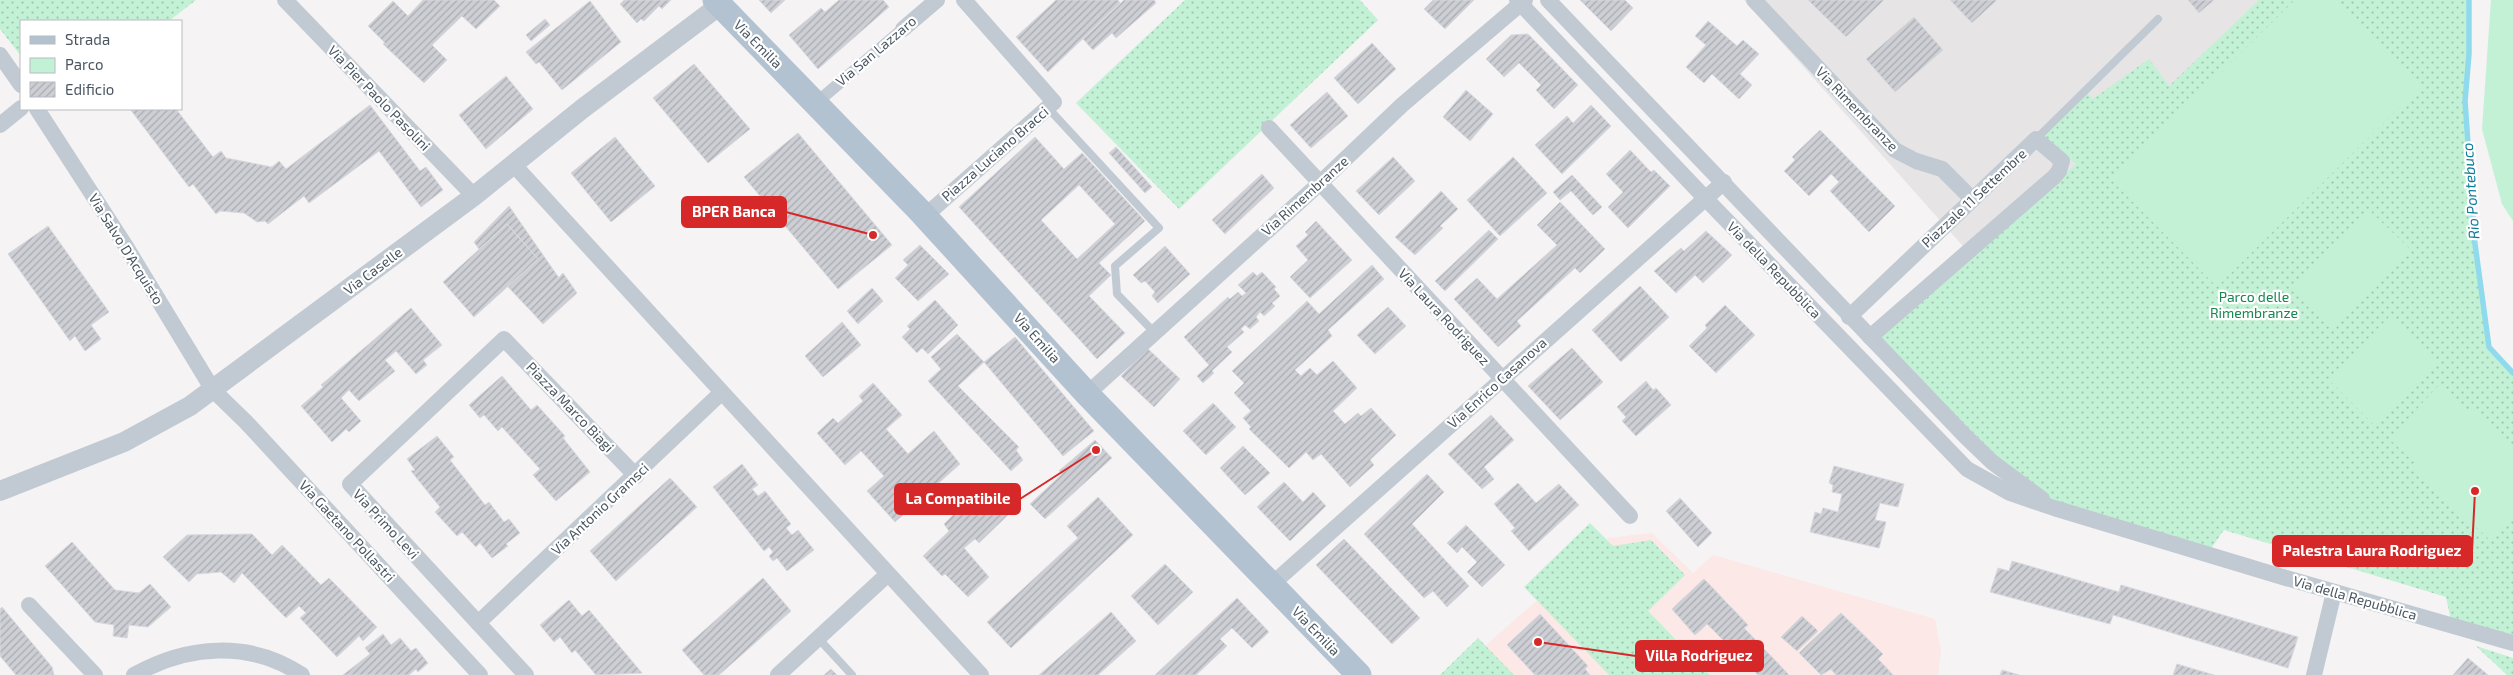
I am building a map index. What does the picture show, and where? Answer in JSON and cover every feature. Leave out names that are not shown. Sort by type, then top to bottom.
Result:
[{"type":"main road","name":"Via Emilia","points":[[717,3],[924,216],[1087,394],[1359,675]]},
{"type":"street","name":"Via Pier Paolo Pasolini","points":[[284,0],[474,196]]},
{"type":"street","name":"Via San Lazzaro","points":[[816,103],[937,0]]},
{"type":"street","name":"Piazza Luciano Bracci","points":[[924,216],[1054,102],[964,0]]},
{"type":"street","name":"Via della Repubblica","points":[[1548,0],[1724,182],[1852,320],[1980,451],[2054,508]]},
{"type":"street","name":"Via Rimembranze","points":[[1754,0],[1895,150],[1942,169],[1972,199]]},
{"type":"street","name":"Via della Repubblica","points":[[1521,1],[1705,198],[1967,468],[2010,493],[2054,508],[2334,592],[2513,643]]},
{"type":"street","name":"Via Rimembranze","points":[[1087,394],[1319,184],[1402,105],[1521,1]]},
{"type":"street","name":"Via Caselle","points":[[0,491],[124,442],[181,411],[213,390],[514,166],[582,109],[717,3]]},
{"type":"street","points":[[0,55],[20,84]]},
{"type":"street","points":[[0,125],[20,109]]},
{"type":"street","name":"Via Salvo D'Acquisto","points":[[38,110],[126,245],[213,390]]},
{"type":"street","name":"Via Laura Rodriguez","points":[[1269,128],[1319,184],[1630,516]]},
{"type":"street","name":"Piazzale 11 Settembre","points":[[1840,338],[1852,320],[1972,199],[2036,139],[2062,161],[2059,171],[1870,337]]},
{"type":"street","points":[[514,166],[981,675]]},
{"type":"street","name":"Via Enrico Casanova","points":[[1271,585],[1724,182]]},
{"type":"street","name":"Piazza Marco Biagi","points":[[504,339],[636,476]]},
{"type":"street","name":"Via Primo Levi","points":[[504,339],[350,484],[526,675]]},
{"type":"street","name":"Via Gaetano Pollastri","points":[[213,390],[246,422],[474,673]]},
{"type":"street","name":"Via Antonio Gramsci","points":[[478,623],[722,393]]},
{"type":"street","points":[[1967,468],[1980,451]]},
{"type":"street","points":[[778,675],[888,574]]},
{"type":"street","points":[[2314,675],[2334,592]]},
{"type":"street","points":[[29,605],[95,675]]},
{"type":"street","points":[[134,675],[176,656],[213,649],[261,656],[278,662],[302,675]]},
{"type":"lane","points":[[2036,139],[2158,19]]},
{"type":"lane","points":[[1048,108],[1159,228],[1115,266],[1117,294],[1154,332]]},
{"type":"lane","points":[[818,638],[852,675]]},
{"type":"shaded area","points":[[1744,0],[2297,0],[1985,271]]},
{"type":"shaded area","points":[[1652,533],[1693,573],[1713,555],[1935,619],[1941,652],[1938,675],[1452,675],[1608,538]]},
{"type":"green space","points":[[0,0],[196,0],[170,20],[20,20],[20,55],[0,29]]},
{"type":"green space","points":[[1185,0],[1360,0],[1378,20],[1179,209],[1076,103]]},
{"type":"green space","name":"Parco delle Rimembranze","points":[[2259,0],[2469,0],[2469,54],[2465,101],[2475,244],[2489,347],[2513,373],[2513,643],[2452,625],[2446,597],[2224,530],[2207,554],[2054,508],[1992,462],[1875,342],[2076,164],[2039,133],[2083,89],[2093,99],[2149,59],[2169,86]]},
{"type":"green space","points":[[2295,0],[2333,0],[2420,87],[2217,287],[2111,180]]},
{"type":"green space","points":[[2491,0],[2513,0],[2513,221],[2502,204],[2482,129]]},
{"type":"green space","points":[[2368,209],[2411,250],[2332,330],[2292,290]]},
{"type":"green space","points":[[2390,316],[2436,361],[2373,424],[2328,379]]},
{"type":"green space","points":[[2439,385],[2469,413],[2473,410],[2513,448],[2513,515],[2490,540],[2411,467],[2414,462],[2389,439]]},
{"type":"green space","points":[[1590,523],[1613,546],[1651,540],[1685,575],[1648,611],[1710,675],[1609,675],[1524,587]]},
{"type":"green space","points":[[1478,638],[1514,675],[1440,675]]},
{"type":"green space","points":[[2476,646],[2513,658],[2513,675],[2507,675]]},
{"type":"building","points":[[423,0],[494,0],[500,6],[476,29],[462,16],[432,45],[447,60],[424,83],[383,44],[385,43],[368,26],[393,1],[408,16]]},
{"type":"building","points":[[624,0],[671,0],[662,9],[659,6],[644,21],[641,19],[637,23],[620,4]]},
{"type":"building","points":[[759,0],[785,0],[771,13]]},
{"type":"building","points":[[839,0],[883,0],[889,7],[818,69],[789,35],[821,8],[825,12]]},
{"type":"building","points":[[1056,0],[1118,0],[1120,3],[1048,72],[1016,37]]},
{"type":"building","points":[[1124,0],[1154,0],[1156,3],[1116,38],[1112,33],[1093,50],[1083,39]]},
{"type":"building","points":[[1433,0],[1474,0],[1445,29],[1424,9]]},
{"type":"building","points":[[1580,0],[1625,0],[1633,8],[1611,31]]},
{"type":"building","points":[[1808,0],[1884,0],[1846,37]]},
{"type":"building","points":[[1950,0],[1997,0],[1972,23]]},
{"type":"building","points":[[2188,0],[2214,0],[2199,13]]},
{"type":"building","points":[[590,1],[621,42],[562,90],[539,62],[536,64],[526,52]]},
{"type":"building","points":[[1914,17],[1943,50],[1895,92],[1866,59]]},
{"type":"building","points":[[545,19],[550,25],[531,41],[526,35]]},
{"type":"building","points":[[1708,21],[1737,46],[1743,40],[1759,54],[1740,74],[1752,85],[1739,99],[1712,74],[1704,83],[1686,67],[1706,45],[1695,36]]},
{"type":"building","points":[[1528,34],[1578,85],[1554,109],[1536,90],[1541,85],[1519,63],[1504,77],[1486,59],[1511,35]]},
{"type":"building","points":[[1372,43],[1396,69],[1358,104],[1334,78]]},
{"type":"building","points":[[694,64],[750,129],[708,163],[653,98]]},
{"type":"building","points":[[506,76],[533,109],[486,149],[459,115]]},
{"type":"building","points":[[1466,90],[1493,114],[1470,141],[1443,117]]},
{"type":"building","points":[[1327,92],[1348,116],[1311,148],[1290,125]]},
{"type":"building","points":[[370,105],[420,171],[426,167],[443,190],[421,207],[379,151],[309,203],[304,196],[268,224],[265,221],[257,222],[244,213],[220,211],[216,214],[193,184],[189,187],[131,110],[177,110],[213,157],[221,151],[226,158],[272,167],[279,161],[286,169]]},
{"type":"building","points":[[1591,105],[1611,126],[1562,174],[1535,145],[1567,116],[1573,123]]},
{"type":"building","points":[[1820,130],[1895,206],[1869,232],[1830,191],[1839,182],[1831,174],[1809,196],[1784,171],[1795,160],[1792,157]]},
{"type":"building","points":[[798,133],[892,245],[838,289],[744,177]]},
{"type":"building","points":[[615,137],[655,186],[611,222],[571,173]]},
{"type":"building","points":[[1035,137],[1064,169],[1082,153],[1145,221],[1099,263],[1111,275],[1089,296],[1125,333],[1097,359],[959,207]],"holes":[[[1079,185],[1115,224],[1077,259],[1041,220]]]},
{"type":"building","points":[[1116,147],[1152,187],[1145,193],[1109,153]]},
{"type":"building","points":[[1630,150],[1651,172],[1654,170],[1670,186],[1628,228],[1608,207],[1623,192],[1606,174]]},
{"type":"building","points":[[1393,157],[1415,181],[1379,215],[1356,191]]},
{"type":"building","points":[[1513,157],[1547,193],[1500,236],[1467,200]]},
{"type":"building","points":[[1262,174],[1274,188],[1225,234],[1212,220]]},
{"type":"building","points":[[1572,175],[1602,207],[1593,215],[1571,191],[1560,200],[1553,192]]},
{"type":"building","points":[[1441,191],[1458,209],[1440,226],[1443,228],[1415,255],[1395,237]]},
{"type":"building","points":[[1560,202],[1605,249],[1580,273],[1575,268],[1517,321],[1521,326],[1498,347],[1454,299],[1477,278],[1497,299],[1557,245],[1537,225]]},
{"type":"building","points":[[509,206],[559,278],[529,309],[508,287],[538,259],[507,224],[479,249],[474,242]]},
{"type":"building","points":[[1316,221],[1352,260],[1310,298],[1290,277],[1308,260],[1296,246],[1308,235],[1305,232]]},
{"type":"building","points":[[507,224],[538,259],[474,317],[443,282]]},
{"type":"building","points":[[48,226],[109,312],[91,325],[101,339],[85,351],[75,336],[70,341],[8,254]]},
{"type":"building","points":[[1489,230],[1498,239],[1445,291],[1435,281]]},
{"type":"building","points":[[1706,231],[1732,255],[1703,283],[1695,275],[1676,293],[1654,271],[1681,248],[1684,251]]},
{"type":"building","points":[[920,245],[949,274],[918,301],[895,278],[908,265],[903,260]]},
{"type":"building","points":[[1165,246],[1190,274],[1158,303],[1152,296],[1155,292],[1145,281],[1141,283],[1133,275]]},
{"type":"building","points":[[1372,265],[1384,279],[1328,330],[1332,336],[1295,370],[1301,376],[1310,368],[1317,375],[1333,361],[1357,388],[1333,411],[1345,424],[1358,413],[1361,416],[1371,408],[1396,435],[1370,460],[1374,465],[1350,487],[1321,454],[1313,460],[1306,452],[1289,468],[1249,429],[1251,427],[1243,418],[1251,411],[1234,393],[1244,383],[1232,371],[1307,301],[1319,314]]},
{"type":"building","points":[[1253,272],[1257,276],[1262,272],[1276,287],[1274,289],[1280,296],[1272,303],[1275,306],[1264,316],[1260,312],[1256,317],[1259,321],[1250,329],[1245,325],[1241,329],[1244,332],[1227,347],[1232,352],[1212,371],[1214,373],[1203,383],[1197,376],[1209,365],[1184,337],[1228,297],[1230,299],[1238,292],[1242,296],[1246,293],[1238,285]]},
{"type":"building","points":[[563,273],[577,293],[543,324],[529,309]]},
{"type":"building","points":[[1640,286],[1669,317],[1621,362],[1592,330]]},
{"type":"building","points":[[872,288],[883,301],[858,324],[847,311]]},
{"type":"building","points":[[935,300],[958,325],[928,354],[922,348],[917,353],[902,337],[910,329],[907,326]]},
{"type":"building","points":[[1725,305],[1755,335],[1716,373],[1689,346],[1707,328],[1705,325]]},
{"type":"building","points":[[1388,307],[1406,326],[1375,354],[1357,335]]},
{"type":"building","points":[[411,308],[442,345],[423,360],[427,365],[416,374],[396,351],[385,360],[395,371],[359,401],[349,390],[341,398],[361,421],[349,432],[346,429],[332,442],[301,406],[323,387],[321,385]]},
{"type":"building","points":[[842,322],[861,345],[823,377],[805,356]]},
{"type":"building","points":[[957,334],[984,362],[958,386],[1019,447],[1016,450],[1023,460],[1011,471],[928,381],[941,369],[931,357]]},
{"type":"building","points":[[1015,337],[1094,431],[1063,456],[984,362]]},
{"type":"building","points":[[1147,348],[1180,379],[1154,407],[1121,376]]},
{"type":"building","points":[[1572,348],[1603,382],[1560,420],[1528,386]]},
{"type":"building","points":[[502,376],[531,410],[537,405],[565,436],[563,438],[590,472],[556,501],[533,475],[540,469],[502,427],[498,431],[484,415],[480,418],[469,405]]},
{"type":"building","points":[[1646,381],[1653,390],[1656,388],[1671,405],[1636,436],[1622,421],[1626,417],[1617,407]]},
{"type":"building","points":[[873,383],[902,415],[886,429],[908,454],[934,431],[960,464],[895,522],[867,491],[884,476],[861,451],[845,465],[817,433],[833,418],[838,423],[863,401],[859,396]]},
{"type":"building","points":[[1213,403],[1236,427],[1206,455],[1183,431]]},
{"type":"building","points":[[1491,415],[1514,440],[1484,467],[1494,479],[1482,489],[1448,454]]},
{"type":"building","points":[[437,436],[454,457],[450,460],[485,505],[489,502],[504,522],[509,519],[520,533],[506,544],[508,546],[492,558],[480,543],[476,547],[462,532],[457,536],[435,512],[440,507],[411,471],[415,470],[407,459]]},
{"type":"building","points":[[1095,440],[1112,458],[1045,519],[1030,504],[1062,474],[1059,471]]},
{"type":"building","points":[[1243,446],[1270,473],[1245,495],[1220,468]]},
{"type":"building","points":[[742,464],[758,485],[752,489],[758,496],[765,491],[791,524],[786,528],[792,535],[798,530],[814,550],[787,571],[777,558],[773,561],[769,556],[773,552],[769,547],[764,551],[713,487]]},
{"type":"building","points":[[1834,466],[1904,484],[1898,507],[1880,503],[1875,520],[1886,522],[1879,548],[1810,532],[1815,512],[1821,514],[1823,508],[1838,512],[1842,494],[1832,492],[1833,485],[1829,483]]},
{"type":"building","points":[[1427,474],[1444,492],[1412,524],[1469,586],[1447,607],[1433,591],[1424,598],[1364,534]]},
{"type":"building","points":[[670,478],[697,507],[616,581],[590,551]]},
{"type":"building","points":[[1284,482],[1303,502],[1313,492],[1326,506],[1290,541],[1257,507]]},
{"type":"building","points":[[1518,483],[1536,503],[1559,484],[1579,505],[1529,551],[1511,531],[1515,528],[1494,504]]},
{"type":"building","points":[[988,488],[1011,512],[979,543],[975,539],[964,548],[989,577],[968,597],[945,574],[942,576],[923,556],[949,531],[944,524],[954,514],[957,516]]},
{"type":"building","points":[[1098,497],[1133,535],[1011,648],[987,622],[1078,538],[1067,526]]},
{"type":"building","points":[[1680,498],[1712,533],[1698,547],[1666,511]]},
{"type":"building","points":[[1466,525],[1505,565],[1482,587],[1467,572],[1477,562],[1462,547],[1457,553],[1447,543]]},
{"type":"building","points":[[252,534],[272,555],[282,545],[321,585],[329,578],[377,627],[363,641],[359,636],[337,657],[300,618],[306,613],[299,606],[286,618],[242,573],[234,583],[221,572],[197,574],[189,582],[163,557],[187,535]]},
{"type":"building","points":[[1344,539],[1420,618],[1392,644],[1316,565]]},
{"type":"building","points":[[72,542],[115,590],[139,593],[150,584],[171,607],[148,627],[129,625],[127,638],[113,636],[114,625],[95,622],[45,566]]},
{"type":"building","points":[[2012,561],[2119,592],[2121,585],[2298,637],[2288,668],[2113,615],[2110,624],[1990,592],[1998,568],[2009,571]]},
{"type":"building","points":[[1165,564],[1193,592],[1158,625],[1131,596]]},
{"type":"building","points":[[763,578],[791,611],[719,675],[704,675],[682,650]]},
{"type":"building","points":[[1704,579],[1748,625],[1744,628],[1789,675],[1758,675],[1707,624],[1695,635],[1672,609]]},
{"type":"building","points":[[1704,579],[1748,625],[1744,628],[1789,675],[1758,675],[1707,624],[1695,635],[1672,609]]},
{"type":"building","points":[[1237,598],[1269,632],[1252,648],[1232,628],[1220,639],[1227,646],[1196,675],[1155,675]]},
{"type":"building","points":[[569,600],[582,616],[589,610],[642,673],[596,675],[575,650],[572,653],[560,637],[554,642],[540,625]]},
{"type":"building","points":[[2,607],[52,667],[54,675],[16,675],[0,656],[0,609]]},
{"type":"building","points":[[1111,612],[1136,641],[1098,675],[1039,675]]},
{"type":"building","points":[[1841,613],[1883,654],[1878,659],[1893,675],[1836,675],[1831,669],[1821,675],[1799,653]]},
{"type":"building","points":[[1841,613],[1883,654],[1878,659],[1893,675],[1836,675],[1831,669],[1821,675],[1799,653]]},
{"type":"building","points":[[1540,614],[1588,666],[1585,669],[1590,675],[1535,675],[1507,645]]},
{"type":"building","points":[[1802,616],[1818,631],[1797,651],[1781,637]]},
{"type":"building","points":[[383,634],[391,645],[400,638],[411,651],[416,648],[428,663],[418,672],[416,669],[409,675],[343,675],[370,654],[365,648]]},
{"type":"building","points":[[2468,658],[2488,675],[2453,675]]},
{"type":"building","points":[[2177,664],[2214,675],[2173,675]]},
{"type":"building","points":[[831,669],[837,675],[824,675]]},
{"type":"building","points":[[2002,670],[2019,675],[2000,675]]},
{"type":"waterway","name":"Rio Pontebuco","points":[[2469,0],[2469,54],[2465,101],[2475,244],[2489,347],[2513,373]]},
{"type":"place","name":"BPER Banca","points":[[873,235]]},
{"type":"place","name":"La Compatibile","points":[[1096,450]]},
{"type":"place","name":"Palestra Laura Rodriguez","points":[[2475,491]]},
{"type":"place","name":"Villa Rodriguez","points":[[1538,642]]}]
